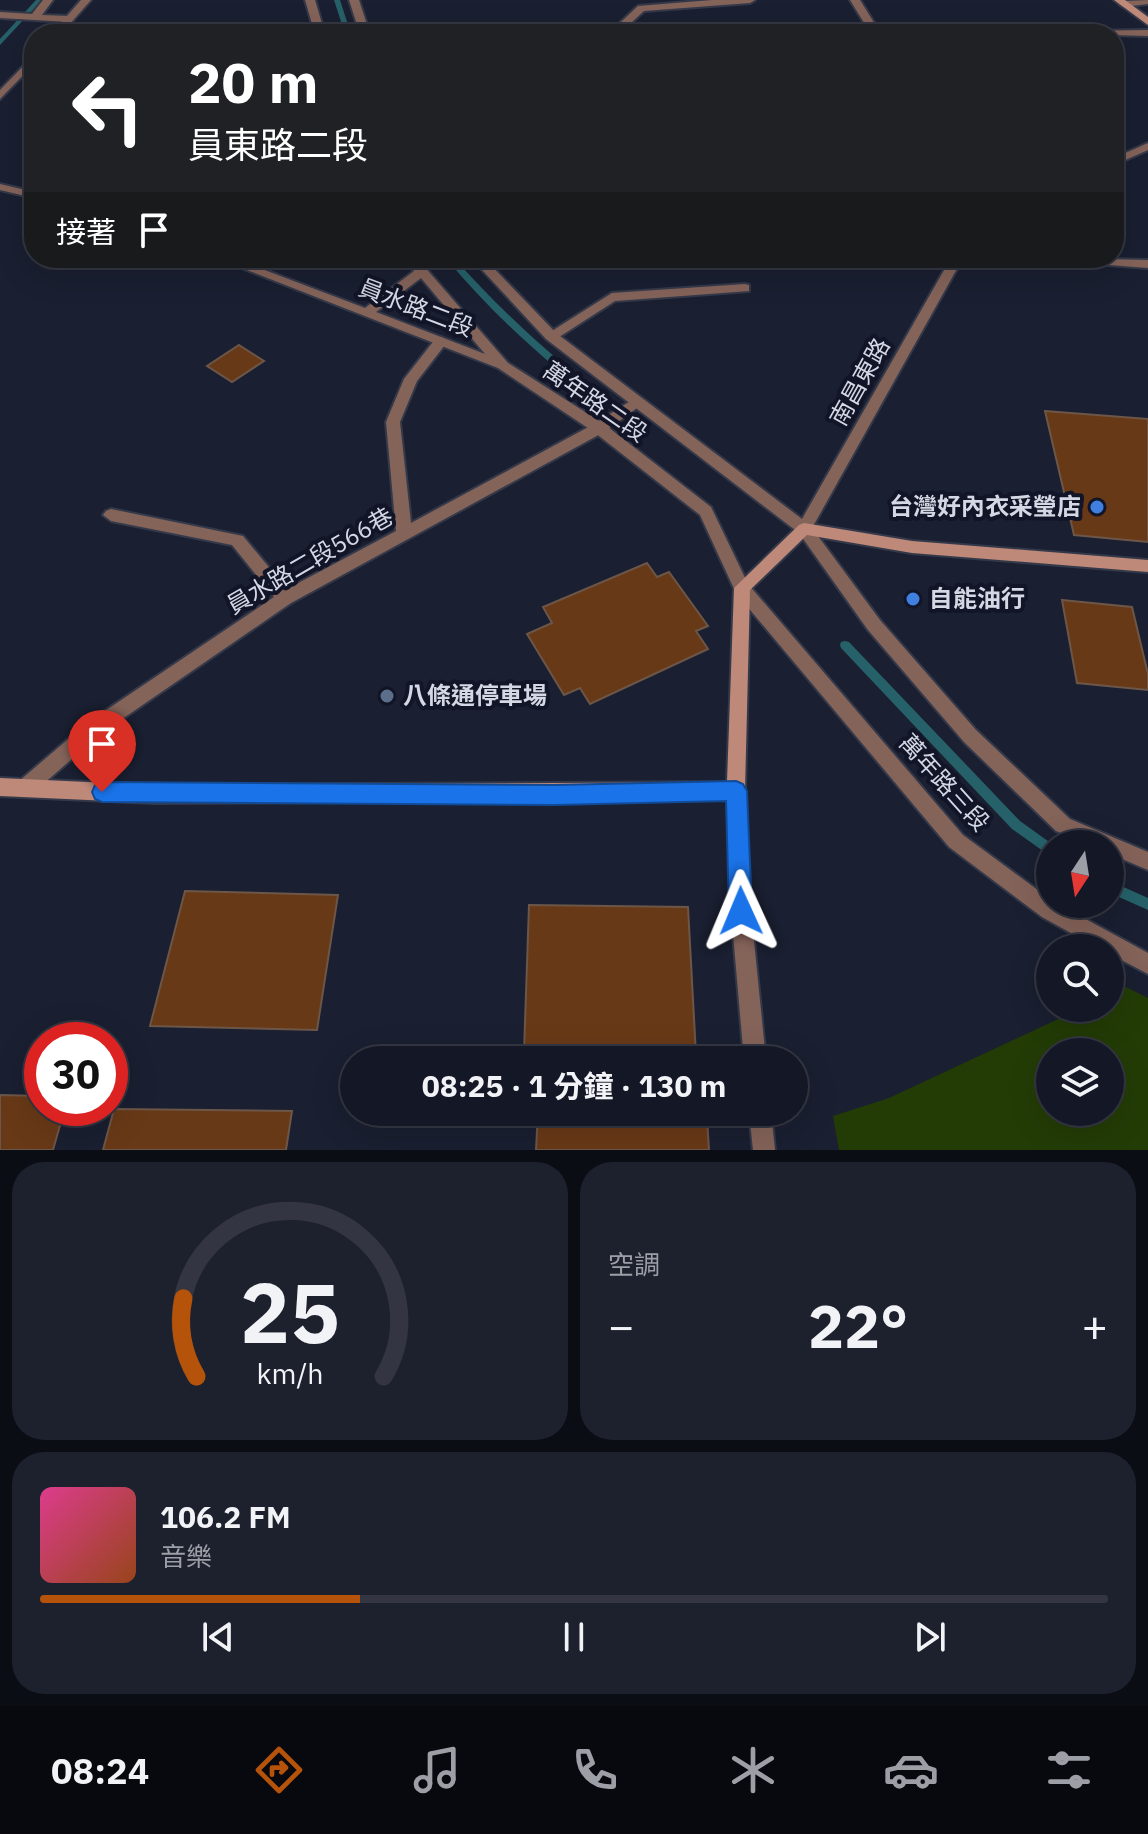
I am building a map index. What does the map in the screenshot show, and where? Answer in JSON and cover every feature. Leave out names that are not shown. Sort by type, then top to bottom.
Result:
[{"type":"street","points":[[35,17],[48,0]]},
{"type":"street","points":[[65,24],[86,0]]},
{"type":"street","points":[[310,0],[317,24]]},
{"type":"street","points":[[354,0],[362,24]]},
{"type":"street","points":[[624,24],[641,8],[750,0]]},
{"type":"street","points":[[855,0],[870,24]]},
{"type":"street","points":[[1122,2],[1148,1]]},
{"type":"street","points":[[1122,2],[1148,22]]},
{"type":"street","points":[[0,15],[69,19]]},
{"type":"street","points":[[1124,33],[1148,33]]},
{"type":"street","points":[[0,96],[24,69]]},
{"type":"street","points":[[1124,157],[1148,146]]},
{"type":"street","points":[[0,187],[24,193]]},
{"type":"street","points":[[1124,262],[1148,264]]},
{"type":"street","name":"員水路二段","points":[[248,268],[503,366]]},
{"type":"street","name":"萬年路二段","points":[[418,268],[503,366],[599,428],[706,511],[742,588]]},
{"type":"street","name":"萬年路二段","points":[[486,268],[551,336],[804,529]]},
{"type":"street","name":"南昌東路","points":[[804,529],[951,268]]},
{"type":"street","points":[[367,313],[421,272]]},
{"type":"street","points":[[551,336],[612,297],[745,288]]},
{"type":"street","points":[[404,533],[393,422],[411,379],[441,341]]},
{"type":"street","name":"員水路二段566巷","points":[[25,788],[93,729],[285,598],[599,428],[637,403]]},
{"type":"street","points":[[111,515],[237,540],[285,598]]},
{"type":"street","points":[[804,529],[912,547],[1148,566]]},
{"type":"street","points":[[754,1046],[741,911],[736,791],[742,588],[804,529]]},
{"type":"street","points":[[804,529],[874,625],[970,736],[1063,825],[1075,830]]},
{"type":"street","name":"萬年路三段","points":[[742,588],[956,841],[1049,910],[1148,964]]},
{"type":"street","points":[[0,787],[169,795],[736,791]]},
{"type":"street","points":[[1124,851],[1148,861]]},
{"type":"street","points":[[761,1126],[764,1150]]},
{"type":"green space","points":[[1126,987],[1148,998],[1148,1150],[839,1150],[833,1116],[889,1098],[1052,1022],[1124,1022]]},
{"type":"building","points":[[239,345],[264,361],[232,382],[207,366]]},
{"type":"building","points":[[1045,411],[1148,419],[1148,542],[1074,535]]},
{"type":"building","points":[[647,563],[657,577],[669,572],[708,626],[696,631],[708,649],[590,704],[580,688],[564,695],[527,634],[552,623],[543,607]]},
{"type":"building","points":[[1062,600],[1132,607],[1148,674],[1148,690],[1077,683]]},
{"type":"building","points":[[185,891],[338,895],[317,1030],[150,1026]]},
{"type":"building","points":[[529,905],[688,907],[696,1046],[524,1046]]},
{"type":"building","points":[[0,1095],[24,1096],[24,1126],[60,1126],[53,1150],[0,1150]]},
{"type":"building","points":[[128,1109],[292,1111],[286,1150],[103,1150],[109,1126],[128,1126]]},
{"type":"building","points":[[537,1126],[708,1126],[709,1150],[536,1150]]},
{"type":"waterway","points":[[0,43],[39,0]]},
{"type":"waterway","points":[[337,0],[345,24]]},
{"type":"waterway","points":[[459,268],[523,334],[604,402]]},
{"type":"waterway","points":[[845,645],[1016,825],[1036,840]]},
{"type":"waterway","points":[[1124,893],[1148,904]]},
{"type":"place","name":"台灣好內衣采瑩店","points":[[1097,507]]},
{"type":"place","name":"自能油行","points":[[913,599]]},
{"type":"place","name":"八條通停車場","points":[[387,696]]},
{"type":"route","points":[[102,792],[555,795],[736,791],[741,911]]}]
